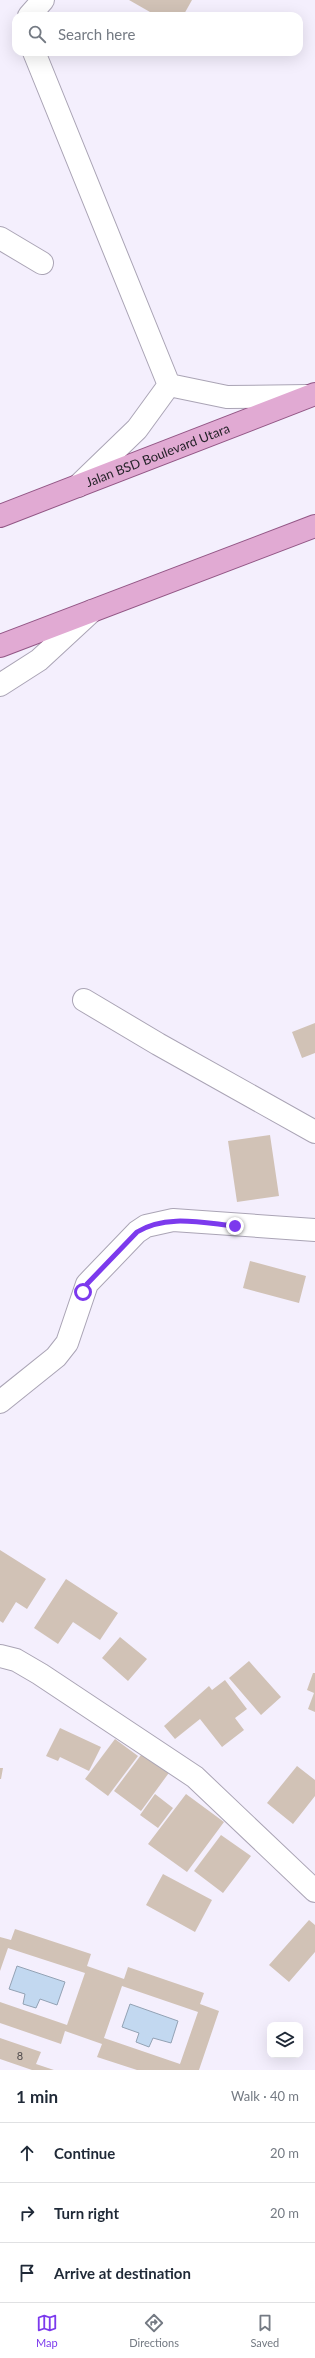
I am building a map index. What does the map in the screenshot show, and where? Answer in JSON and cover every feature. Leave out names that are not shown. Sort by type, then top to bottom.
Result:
[{"type":"main road","name":"Jalan BSD Boulevard Utara","points":[[0,516],[313,395]]},
{"type":"main road","points":[[0,646],[315,526]]},
{"type":"street","points":[[32,12],[43,0]]},
{"type":"street","points":[[36,56],[169,385]]},
{"type":"street","points":[[0,238],[42,263]]},
{"type":"street","points":[[169,385],[227,397],[313,395]]},
{"type":"street","points":[[78,486],[137,429],[169,385]]},
{"type":"street","points":[[0,686],[39,660],[92,611]]},
{"type":"street","points":[[84,1000],[158,1044],[315,1132]]},
{"type":"street","points":[[0,1402],[56,1357],[67,1343],[83,1292],[87,1284],[137,1232],[146,1226],[173,1220],[315,1230]]},
{"type":"street","points":[[0,1656],[16,1660],[40,1674],[195,1777],[315,1891]]},
{"type":"water","points":[[17,1966],[65,1982],[57,2005],[40,1999],[36,2008],[23,2004],[25,1994],[9,1989]]},
{"type":"water","points":[[130,2004],[178,2021],[171,2043],[153,2038],[149,2047],[136,2042],[139,2033],[122,2027]]},
{"type":"building","points":[[129,0],[192,0],[185,12],[150,12]]},
{"type":"building","points":[[315,1023],[315,1053],[302,1058],[292,1032]]},
{"type":"building","points":[[270,1135],[279,1196],[237,1202],[228,1141]]},
{"type":"building","points":[[250,1261],[306,1276],[299,1303],[243,1288]]},
{"type":"building","points":[[0,1550],[46,1579],[27,1609],[16,1602],[3,1623],[0,1621]]},
{"type":"building","points":[[66,1579],[118,1613],[100,1640],[73,1622],[58,1644],[34,1628]]},
{"type":"building","points":[[120,1637],[147,1659],[128,1681],[102,1658]]},
{"type":"building","points":[[249,1661],[281,1697],[261,1715],[229,1678]]},
{"type":"building","points":[[313,1673],[315,1673],[315,1712],[308,1709],[314,1693],[307,1690]]},
{"type":"building","points":[[225,1680],[247,1709],[235,1718],[244,1730],[222,1747],[200,1719],[175,1739],[164,1726],[209,1686],[212,1690]]},
{"type":"building","points":[[60,1728],[101,1747],[89,1771],[60,1757],[58,1761],[46,1756]]},
{"type":"building","points":[[115,1739],[138,1756],[108,1796],[85,1779]]},
{"type":"building","points":[[144,1751],[171,1770],[141,1811],[114,1791]]},
{"type":"building","points":[[297,1766],[315,1780],[315,1796],[293,1824],[267,1803]]},
{"type":"building","points":[[0,1768],[3,1768],[1,1779],[0,1779]]},
{"type":"building","points":[[155,1794],[173,1808],[158,1828],[140,1815]]},
{"type":"building","points":[[186,1794],[224,1822],[187,1872],[148,1844]]},
{"type":"building","points":[[221,1835],[251,1856],[223,1893],[194,1871]]},
{"type":"building","points":[[163,1874],[212,1900],[195,1932],[146,1905]]},
{"type":"building","points":[[309,1920],[315,1925],[315,1952],[289,1982],[269,1965]]},
{"type":"building","points":[[15,1929],[91,1954],[87,1966],[124,1979],[128,1967],[204,1993],[200,2004],[219,2011],[199,2070],[137,2070],[97,2057],[102,2044],[65,2031],[61,2044],[0,2023],[0,2002],[67,2025],[85,1973],[8,1948],[0,1971],[0,1937],[11,1940]],"holes":[[[122,1986],[198,2012],[180,2064],[104,2038]]]},
{"type":"building","points":[[0,2038],[41,2052],[36,2064],[54,2070],[32,2070],[0,2059]]},
{"type":"route","points":[[83,1292],[87,1284],[137,1232],[146,1226],[173,1220],[235,1226]]}]
